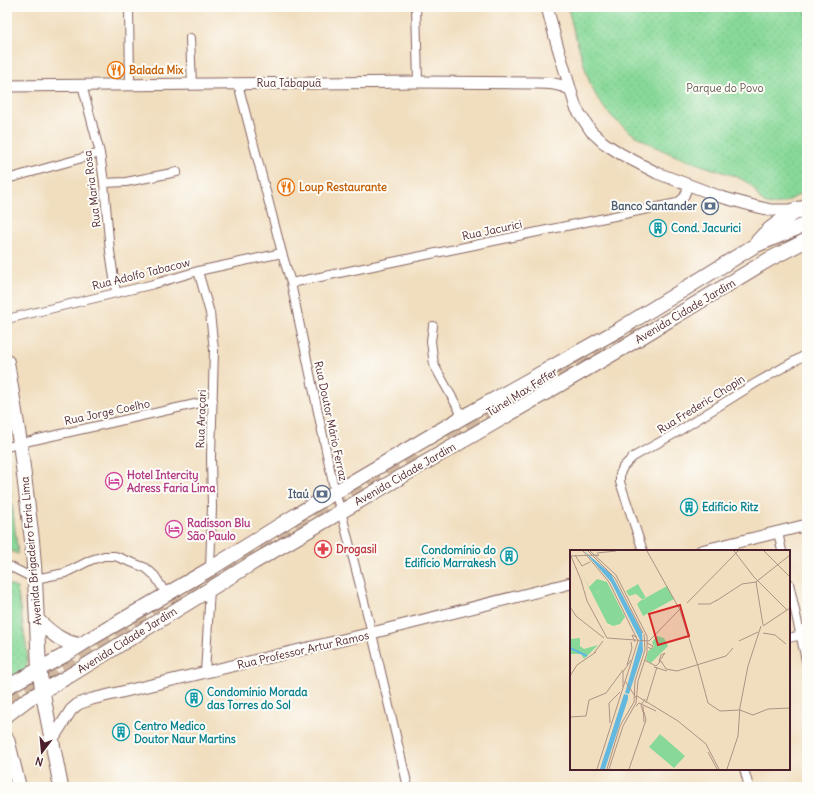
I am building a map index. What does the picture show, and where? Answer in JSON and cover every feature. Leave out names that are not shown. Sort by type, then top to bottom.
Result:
[{"type":"highway","name":"Avenida Cidade Jardim","points":[[754,246],[770,228],[807,205]]},
{"type":"highway","points":[[754,246],[783,227],[807,215]]},
{"type":"highway","name":"Avenida Cidade Jardim","points":[[7,687],[63,656],[210,569],[298,514],[463,417],[620,329],[754,246],[807,224]]},
{"type":"highway","name":"Avenida Cidade Jardim","points":[[7,715],[28,699],[42,692],[341,511],[628,345],[768,260],[806,240]]},
{"type":"highway","points":[[636,329],[739,269],[806,240]]},
{"type":"highway","name":"Túnel Max Feffer","points":[[422,452],[531,388],[620,329]]},
{"type":"highway","name":"Avenida Brigadeiro Faria Lima","points":[[7,362],[14,445],[32,540],[39,669],[42,692],[61,787]]},
{"type":"highway","points":[[37,620],[58,638],[71,644],[80,645]]},
{"type":"highway","points":[[7,739],[19,787]]},
{"type":"street","points":[[129,7],[130,84]]},
{"type":"street","points":[[416,7],[418,82]]},
{"type":"street","points":[[548,7],[576,108],[591,131],[604,144],[657,173],[688,185],[754,206],[771,210],[790,210],[807,205]]},
{"type":"street","points":[[190,38],[192,84]]},
{"type":"street","name":"Rua Tabapuã","points":[[7,86],[418,82],[553,83],[570,89]]},
{"type":"street","name":"Rua Doutor Mário Ferraz","points":[[238,84],[291,283],[335,493],[341,511],[372,633],[408,787]]},
{"type":"street","name":"Rua Maria Rosa","points":[[82,85],[100,153],[110,251],[116,292]]},
{"type":"street","points":[[7,179],[100,153]]},
{"type":"street","points":[[104,183],[126,182],[177,172]]},
{"type":"street","name":"Rua Jacurici","points":[[291,283],[677,203],[684,197],[688,185]]},
{"type":"street","name":"Rua Adolfo Tabacow","points":[[7,319],[154,284],[198,271],[282,253]]},
{"type":"street","name":"Rua Araçari","points":[[198,271],[210,313],[214,350],[210,569]]},
{"type":"street","points":[[433,326],[431,341],[434,365],[463,417]]},
{"type":"street","name":"Rua Frederic Chopin","points":[[643,550],[620,482],[620,474],[623,467],[634,457],[754,384],[807,354]]},
{"type":"street","name":"Rua Jorge Coelho","points":[[14,445],[213,400]]},
{"type":"street","points":[[705,550],[807,525]]},
{"type":"street","points":[[778,532],[782,550]]},
{"type":"street","points":[[7,565],[35,579],[65,573],[91,560],[104,556],[115,556],[146,568],[155,576],[166,594]]},
{"type":"street","name":"Rua Professor Artur Ramos","points":[[52,740],[71,710],[78,704],[92,699],[372,633],[570,583]]},
{"type":"street","points":[[790,587],[807,665]]},
{"type":"street","points":[[205,673],[210,589]]},
{"type":"street","points":[[790,638],[801,635]]},
{"type":"street","points":[[744,770],[748,787]]},
{"type":"green space","name":"Parque do Povo","points":[[568,7],[807,7],[807,190],[785,202],[774,205],[768,204],[763,202],[754,189],[740,178],[681,158],[646,142],[629,131],[602,105],[589,81]]},
{"type":"green space","points":[[7,462],[18,554],[7,550]]},
{"type":"green space","points":[[7,584],[17,588],[27,651],[27,665],[23,673],[7,680]]},
{"type":"tunnel","points":[[450,440],[636,329]]},
{"type":"tunnel","points":[[7,698],[422,453]]},
{"type":"place","name":"Balada Mix","points":[[116,70]]},
{"type":"place","name":"Loup Restaurante","points":[[286,187]]},
{"type":"place","name":"Banco Santander","points":[[710,206]]},
{"type":"place","name":"Cond. Jacurici","points":[[658,228]]},
{"type":"place","name":"Hotel Intercity Adress Faria Lima","points":[[114,481]]},
{"type":"place","name":"Itaú","points":[[322,494]]},
{"type":"place","name":"Edifício Ritz","points":[[689,507]]},
{"type":"place","name":"Radisson Blu São Paulo","points":[[174,529]]},
{"type":"place","name":"Drogasil","points":[[323,549]]},
{"type":"place","name":"Condomínio do Edifício Marrakesh","points":[[509,556]]},
{"type":"place","name":"Condomínio Morada das Torres do Sol","points":[[194,698]]},
{"type":"place","name":"Centro Medico Doutor Naur Martins","points":[[121,732]]}]
